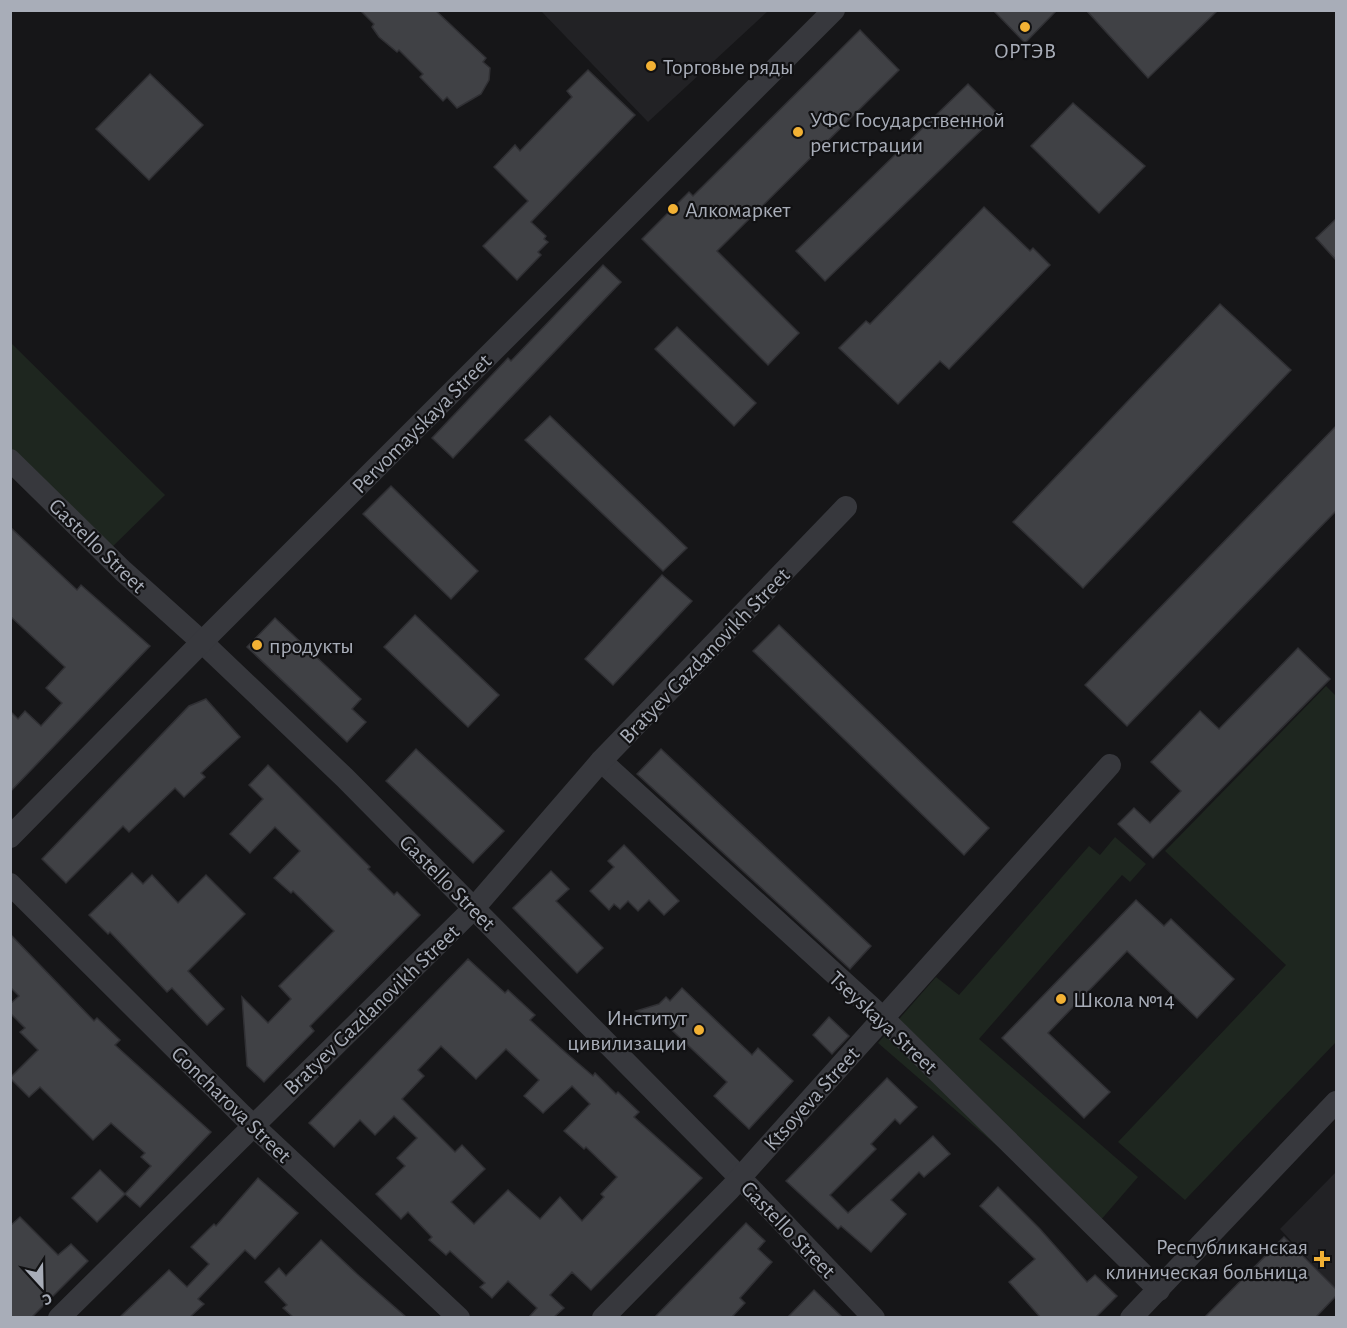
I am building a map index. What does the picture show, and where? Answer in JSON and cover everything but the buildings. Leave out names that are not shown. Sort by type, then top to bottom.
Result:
[{"type":"street","name":"Pervomayskaya Street","points":[[10,837],[834,10]]},
{"type":"street","name":"Gastello Street","points":[[10,460],[123,571],[202,642],[345,778],[874,1317]]},
{"type":"street","name":"Bratyev Gazdanovikh Street","points":[[59,1317],[474,908],[601,761],[846,507]]},
{"type":"street","name":"Tseyskaya Street","points":[[601,761],[883,1018],[1159,1290]]},
{"type":"street","name":"Ktsoyeva Street","points":[[603,1317],[740,1178],[1110,765]]},
{"type":"street","name":"Goncharova Street","points":[[10,884],[254,1126],[459,1317]]},
{"type":"street","points":[[1131,1317],[1336,1102]]},
{"type":"shaded area","name":"Торговые ряды","points":[[541,11],[768,11],[648,122]]},
{"type":"shaded area","points":[[10,342],[165,495],[104,555],[11,462]]},
{"type":"shaded area","points":[[1326,686],[1336,696],[1336,1042],[1185,1200],[1118,1142],[1286,965],[1165,851]]},
{"type":"shaded area","points":[[1115,837],[1146,864],[1130,882],[1122,875],[979,1039],[1138,1177],[1093,1229],[878,1043],[936,977],[959,995],[1089,846],[1100,855]]},
{"type":"shaded area","name":"Республиканская клиническая больница","points":[[1336,1172],[1336,1289],[1280,1229]]},
{"type":"place","name":"ОРТЭВ","points":[[1025,27]]},
{"type":"place","name":"Торговые ряды","points":[[651,66]]},
{"type":"place","name":"УФС Государственной регистрации","points":[[798,132]]},
{"type":"place","name":"Алкомаркет","points":[[673,209]]},
{"type":"place","name":"продукты","points":[[257,645]]},
{"type":"place","name":"Школа №14","points":[[1061,999]]},
{"type":"place","name":"Институт цивилизации","points":[[699,1030]]},
{"type":"place","name":"Республиканская клиническая больница","points":[[1322,1259]]}]
